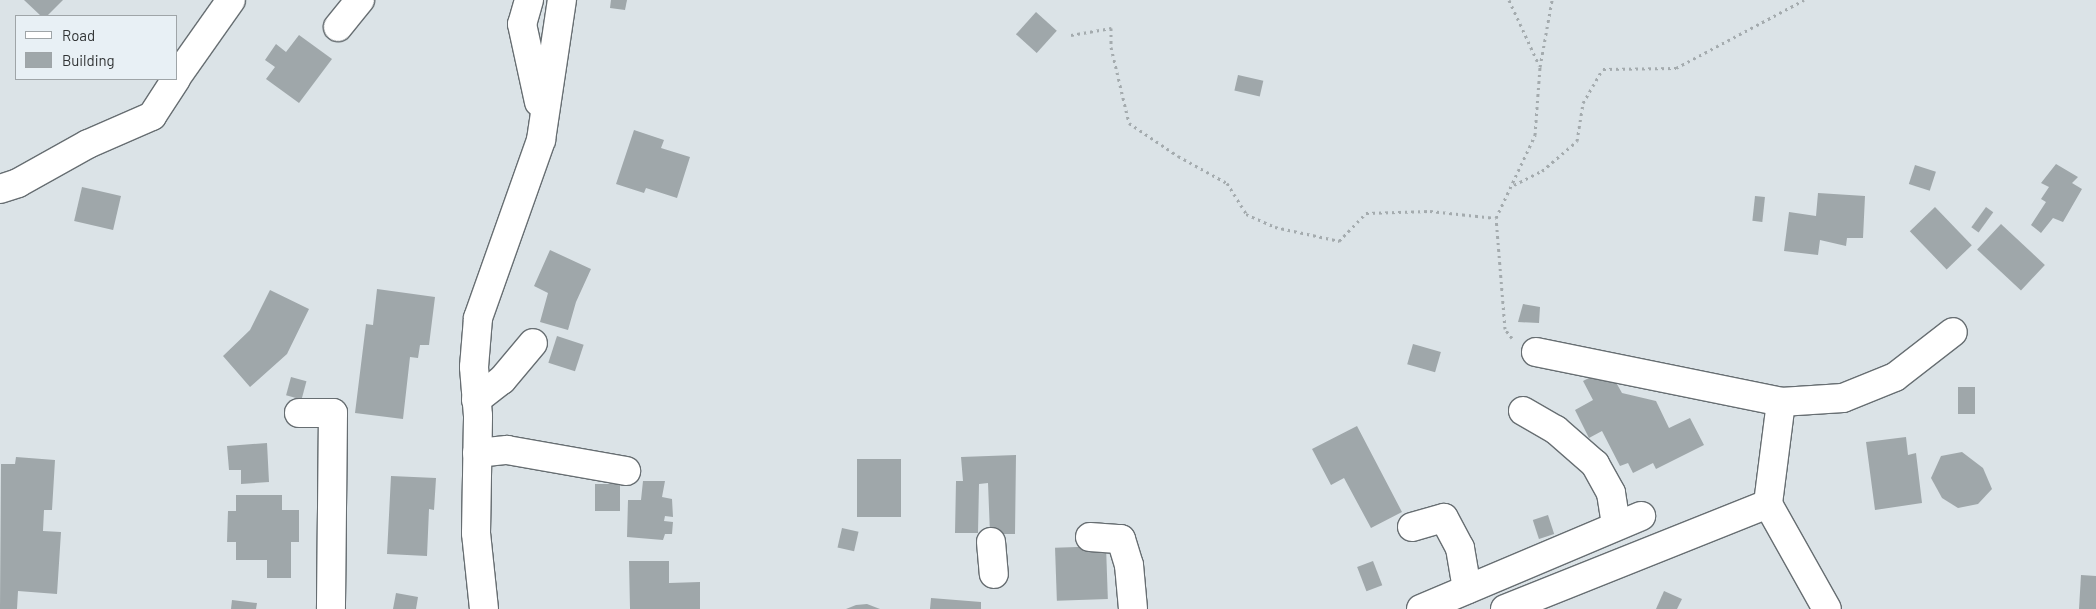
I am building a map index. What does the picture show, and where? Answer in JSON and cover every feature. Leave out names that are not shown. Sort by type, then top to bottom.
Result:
[{"type":"street","points":[[178,76],[230,0]]},
{"type":"street","points":[[338,26],[360,0]]},
{"type":"street","points":[[529,0],[522,24],[537,81],[542,130]]},
{"type":"street","points":[[484,609],[476,533],[477,453],[474,367],[478,318],[520,206],[542,130],[562,0]]},
{"type":"street","points":[[0,189],[18,184],[88,144],[152,116],[175,80]]},
{"type":"street","points":[[1536,352],[1781,402],[1843,398],[1895,377],[1953,332]]},
{"type":"street","points":[[476,400],[502,380],[534,343]]},
{"type":"street","points":[[1781,402],[1768,504],[1826,609]]},
{"type":"street","points":[[1421,609],[1628,521],[1595,464],[1556,430],[1523,411]]},
{"type":"street","points":[[299,412],[333,413],[331,609]]},
{"type":"street","points":[[477,453],[507,450],[626,471]]},
{"type":"street","points":[[1506,609],[1768,504]]},
{"type":"street","points":[[1412,527],[1444,518],[1460,548],[1467,589]]},
{"type":"street","points":[[1090,537],[1121,539],[1129,564],[1133,609]]},
{"type":"street","points":[[991,542],[994,574]]},
{"type":"path","points":[[1509,0],[1540,67]]},
{"type":"path","points":[[1536,352],[1520,350],[1505,328],[1496,218],[1514,185],[1535,135],[1540,67],[1552,0]]},
{"type":"path","points":[[1514,185],[1542,171],[1577,141],[1583,103],[1603,69],[1676,68],[1804,0]]},
{"type":"path","points":[[1071,35],[1111,28],[1111,47],[1129,123],[1178,156],[1227,183],[1246,214],[1275,227],[1339,241],[1366,213],[1430,211],[1496,218]]},
{"type":"building","points":[[24,0],[63,0],[48,15],[40,15]]},
{"type":"building","points":[[611,0],[627,0],[625,10],[610,8]]},
{"type":"building","points":[[1036,12],[1057,31],[1037,53],[1016,34]]},
{"type":"building","points":[[299,35],[332,59],[299,103],[266,79],[275,67],[265,60],[276,44],[286,52]]},
{"type":"building","points":[[1238,75],[1263,81],[1260,96],[1234,91]]},
{"type":"building","points":[[634,130],[664,140],[661,148],[690,157],[677,198],[646,188],[644,193],[616,184]]},
{"type":"building","points":[[2056,164],[2078,177],[2072,183],[2082,189],[2063,222],[2053,218],[2041,233],[2031,225],[2046,202],[2041,199],[2049,187],[2041,183]]},
{"type":"building","points":[[1915,165],[1936,172],[1930,191],[1909,184]]},
{"type":"building","points":[[82,187],[121,196],[113,230],[74,221]]},
{"type":"building","points":[[1818,193],[1865,196],[1863,238],[1847,238],[1846,246],[1820,240],[1818,255],[1784,251],[1789,212],[1816,216]]},
{"type":"building","points":[[1755,196],[1765,197],[1762,222],[1752,221]]},
{"type":"building","points":[[1935,207],[1972,245],[1947,269],[1910,231]]},
{"type":"building","points":[[1986,207],[1993,212],[1979,233],[1971,227]]},
{"type":"building","points":[[2001,224],[2045,265],[2021,291],[1977,250]]},
{"type":"building","points":[[550,250],[591,269],[576,302],[568,330],[540,322],[548,293],[534,286]]},
{"type":"building","points":[[377,289],[435,297],[429,345],[420,345],[418,358],[410,357],[403,419],[355,413],[366,324],[373,325]]},
{"type":"building","points":[[270,290],[309,309],[287,354],[250,387],[223,356],[250,330]]},
{"type":"building","points":[[1523,304],[1540,307],[1539,323],[1518,322]]},
{"type":"building","points":[[557,336],[584,345],[575,371],[548,363]]},
{"type":"building","points":[[1413,344],[1441,352],[1435,372],[1407,364]]},
{"type":"building","points":[[1608,368],[1622,393],[1656,401],[1669,428],[1690,418],[1704,445],[1656,469],[1653,463],[1633,473],[1628,463],[1620,466],[1602,431],[1589,438],[1575,410],[1593,400],[1583,381]]},
{"type":"building","points":[[291,377],[306,381],[302,399],[286,395]]},
{"type":"building","points":[[1958,387],[1975,387],[1975,414],[1958,414]]},
{"type":"building","points":[[1357,426],[1402,512],[1371,528],[1344,478],[1331,485],[1312,449]]},
{"type":"building","points":[[1906,437],[1908,455],[1916,453],[1922,503],[1875,510],[1866,442]]},
{"type":"building","points":[[267,443],[269,482],[241,484],[241,470],[229,470],[227,446]]},
{"type":"building","points":[[1962,452],[1983,468],[1992,489],[1978,504],[1958,508],[1942,498],[1931,478],[1941,456]]},
{"type":"building","points":[[1016,455],[1015,534],[990,534],[988,483],[979,484],[978,533],[955,533],[956,481],[963,481],[961,457]]},
{"type":"building","points":[[16,457],[55,460],[52,510],[44,510],[43,531],[61,532],[57,594],[18,591],[17,609],[0,609],[1,464],[15,464]]},
{"type":"building","points":[[857,459],[901,459],[901,517],[857,517]]},
{"type":"building","points":[[391,476],[436,478],[434,510],[429,509],[427,556],[387,554]]},
{"type":"building","points":[[643,481],[665,481],[662,497],[672,499],[673,517],[665,516],[664,521],[673,522],[672,534],[665,534],[663,540],[627,537],[628,500],[641,500]]},
{"type":"building","points":[[595,484],[620,484],[620,511],[595,511]]},
{"type":"building","points":[[236,495],[282,495],[282,510],[299,510],[299,542],[291,542],[291,578],[267,578],[267,560],[236,560],[236,542],[227,542],[228,511],[236,511]]},
{"type":"building","points":[[1548,515],[1554,534],[1539,539],[1533,520]]},
{"type":"building","points":[[842,528],[859,532],[854,551],[838,547]]},
{"type":"building","points":[[1106,546],[1108,599],[1057,601],[1055,548]]},
{"type":"building","points":[[629,561],[669,561],[669,583],[700,582],[700,609],[630,609]]},
{"type":"building","points":[[1373,561],[1382,585],[1366,591],[1357,567]]},
{"type":"building","points":[[2081,575],[2096,576],[2096,609],[2079,609]]},
{"type":"building","points":[[1664,591],[1682,599],[1677,609],[1656,609]]},
{"type":"building","points":[[396,593],[418,597],[416,609],[393,609]]},
{"type":"building","points":[[931,598],[981,602],[981,609],[930,609]]},
{"type":"building","points":[[232,600],[257,603],[256,609],[231,609]]},
{"type":"building","points":[[867,604],[880,609],[846,609],[856,605]]}]
